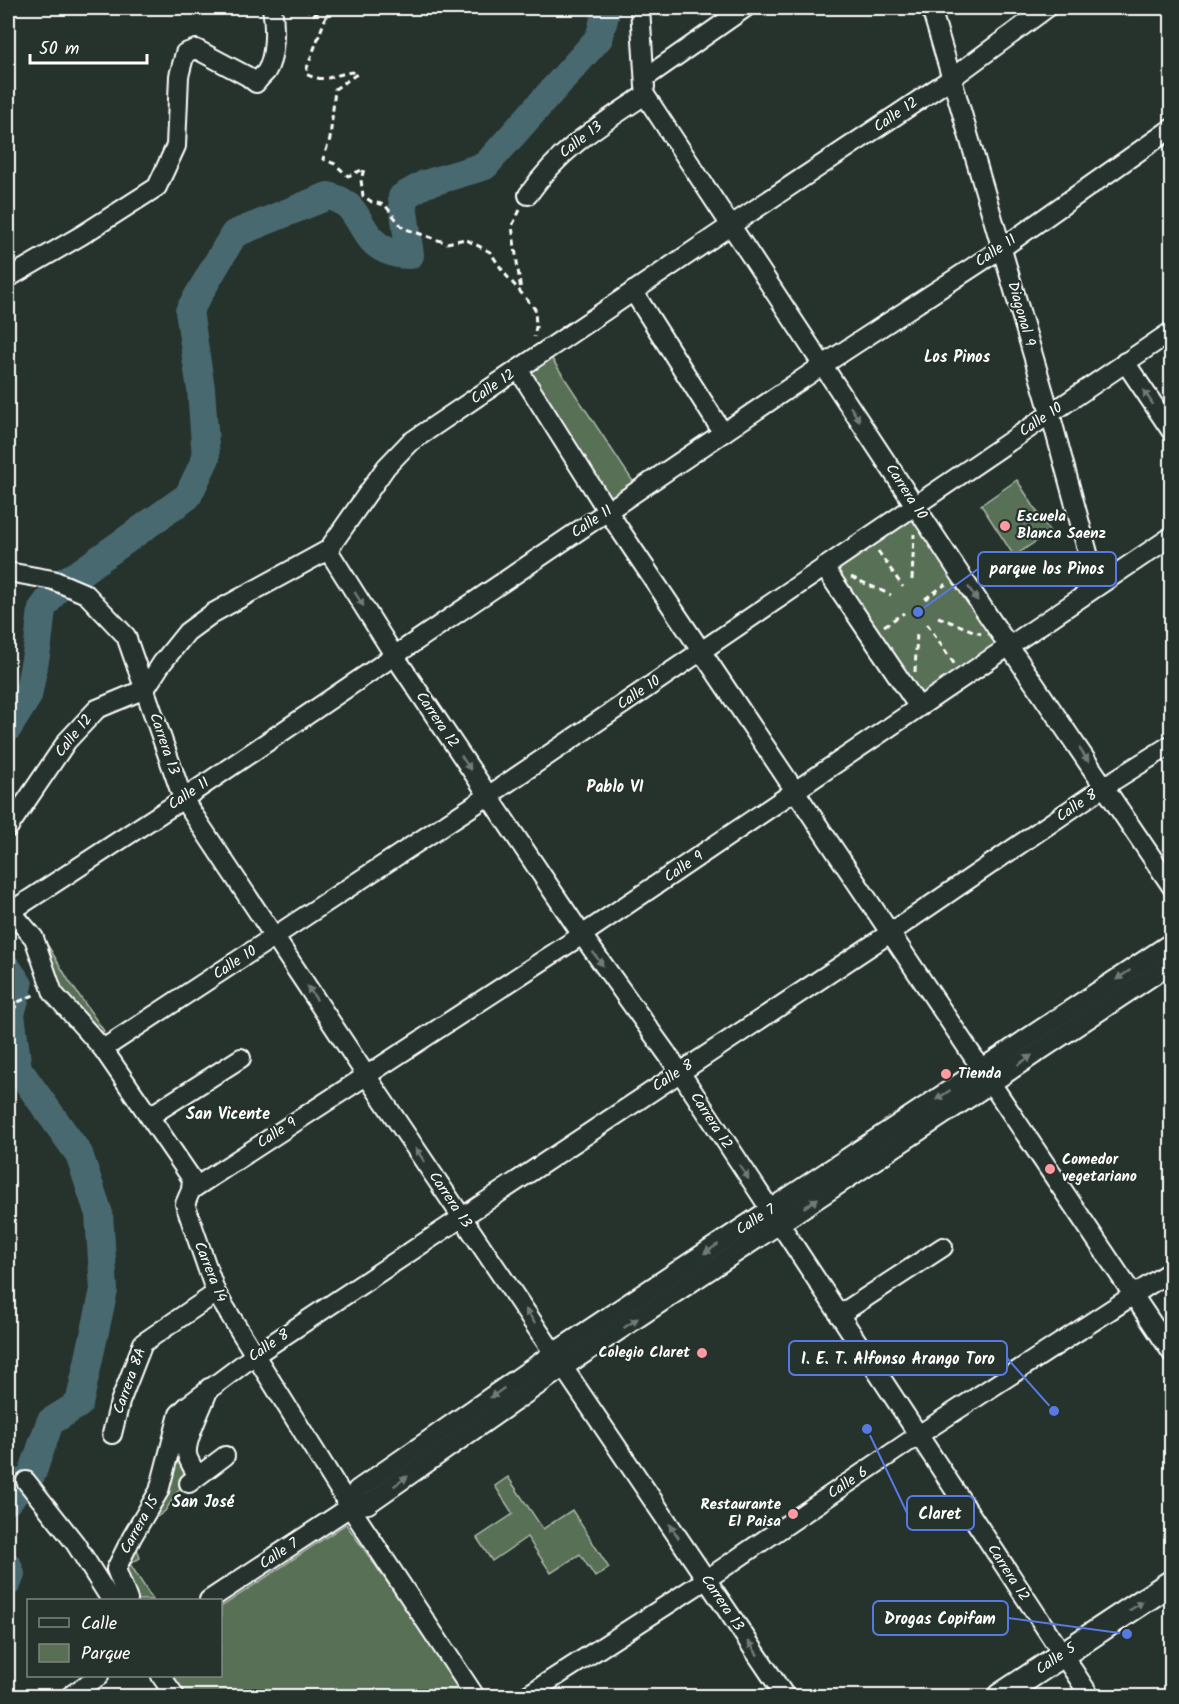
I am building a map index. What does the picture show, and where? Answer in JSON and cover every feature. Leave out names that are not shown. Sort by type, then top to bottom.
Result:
[{"type":"main road","name":"Calle 5","points":[[1000,1696],[1172,1582]]},
{"type":"street","points":[[8,278],[82,235],[157,187],[176,146],[179,76],[185,53],[196,49],[256,83],[267,70],[273,48],[272,8]]},
{"type":"street","points":[[640,8],[645,86]]},
{"type":"street","name":"Calle 13","points":[[528,195],[544,173],[564,152],[746,8]]},
{"type":"street","name":"Diagonal 9","points":[[931,8],[1050,414],[1097,586]]},
{"type":"street","name":"Calle 12","points":[[8,828],[81,723],[97,709],[145,689],[187,632],[213,613],[328,550],[386,467],[409,443],[952,78],[1047,8]]},
{"type":"street","name":"Carrera 10","points":[[645,86],[730,226],[960,574],[1172,887]]},
{"type":"street","name":"Calle 11","points":[[9,910],[183,798],[823,365],[1002,248],[1172,128]]},
{"type":"street","points":[[633,291],[723,433]]},
{"type":"street","name":"Calle 10","points":[[103,1049],[488,796],[1172,331]]},
{"type":"street","points":[[1125,362],[1172,432]]},
{"type":"street","points":[[519,369],[608,512],[1172,1353]]},
{"type":"street","name":"Calle 9","points":[[191,1190],[582,935],[795,792],[916,703],[963,675],[1172,536]]},
{"type":"street","name":"Carrera 12","points":[[328,550],[394,655],[488,796],[582,935],[680,1072],[917,1436],[1090,1696]]},
{"type":"street","points":[[824,567],[916,703]]},
{"type":"street","name":"Carrera 13","points":[[8,572],[60,582],[86,594],[126,636],[183,798],[366,1075],[785,1696]]},
{"type":"street","name":"Calle 8","points":[[179,1414],[209,1388],[255,1355],[461,1216],[890,933],[1105,786],[1172,744]]},
{"type":"street","name":"Carrera 14","points":[[9,910],[34,938],[55,995],[103,1049],[192,1179],[191,1190],[185,1204],[216,1293],[350,1507],[475,1696]]},
{"type":"street","name":"Calle 7","points":[[211,1599],[350,1507],[368,1504],[559,1360],[985,1077],[1172,942]]},
{"type":"street","name":"Calle 7","points":[[985,1077],[1172,963]]},
{"type":"street","points":[[150,1116],[242,1058]]},
{"type":"street","points":[[838,1315],[944,1247]]},
{"type":"street","name":"Calle 6","points":[[526,1696],[707,1579],[917,1436],[1172,1270]]},
{"type":"street","name":"Carrera 8A","points":[[112,1434],[120,1402],[143,1343],[216,1293]]},
{"type":"street","points":[[209,1388],[186,1444],[193,1479],[225,1456]]},
{"type":"street","name":"Carrera 15","points":[[128,1599],[116,1569],[159,1491],[179,1414]]},
{"type":"street","points":[[26,1481],[75,1543],[110,1599]]},
{"type":"street","points":[[70,1696],[98,1677]]},
{"type":"street","points":[[162,1677],[175,1696]]},
{"type":"path","points":[[303,8],[314,14],[326,9],[327,14],[306,75],[318,81],[334,78],[346,72],[357,74],[335,89],[330,139],[323,159],[336,164],[348,176],[363,169],[361,180],[363,196],[385,206],[403,228],[447,243],[465,238],[490,252],[505,274],[535,309],[536,327],[533,344],[539,355]]},
{"type":"path","points":[[521,291],[512,226],[528,195]]},
{"type":"path","points":[[912,580],[915,506]]},
{"type":"path","points":[[869,537],[903,586]]},
{"type":"path","points":[[824,567],[891,595]]},
{"type":"path","points":[[925,599],[960,574]]},
{"type":"path","points":[[870,635],[904,613]]},
{"type":"path","points":[[938,617],[1008,645]]},
{"type":"path","points":[[927,624],[963,675]]},
{"type":"path","points":[[916,703],[917,632]]},
{"type":"path","points":[[8,1020],[18,1002],[41,992],[55,995]]},
{"type":"green space","points":[[548,353],[636,486],[611,503],[524,370]]},
{"type":"green space","points":[[1017,480],[1050,532],[1014,556],[981,505]]},
{"type":"green space","points":[[911,512],[998,644],[918,699],[829,568]]},
{"type":"green space","points":[[8,886],[104,1031],[95,1037],[55,990],[8,907]]},
{"type":"green space","points":[[181,1444],[194,1475],[185,1481],[165,1511],[138,1531]]},
{"type":"green space","points":[[508,1477],[543,1529],[572,1510],[609,1568],[595,1577],[580,1554],[551,1573],[527,1537],[492,1561],[477,1538],[513,1514],[495,1486]]},
{"type":"green space","points":[[346,1524],[468,1696],[182,1696],[169,1677],[222,1677],[222,1606]]},
{"type":"green space","points":[[134,1540],[140,1558],[130,1564],[152,1599],[131,1599],[120,1570]]},
{"type":"waterway","points":[[8,728],[28,696],[42,609],[61,583],[81,572],[188,496],[206,458],[201,389],[189,311],[234,234],[328,196],[345,203],[368,235],[382,248],[410,255],[402,197],[425,184],[485,166],[599,38],[607,8]]},
{"type":"waterway","points":[[8,969],[19,985],[11,1014],[18,1069],[79,1154],[99,1214],[104,1290],[79,1404],[50,1422],[32,1474],[8,1501]]},
{"type":"waterway","points":[[8,1566],[11,1574],[8,1582]]},
{"type":"place","name":"Escuela Blanca Saenz","points":[[1005,526]]},
{"type":"place","name":"parque los Pinos","points":[[918,612]]},
{"type":"place","name":"Tienda","points":[[946,1074]]},
{"type":"place","name":"Comedor vegetariano","points":[[1050,1169]]},
{"type":"place","name":"Colegio Claret","points":[[702,1353]]},
{"type":"place","name":"I. E. T. Alfonso Arango Toro","points":[[1054,1411]]},
{"type":"place","name":"Claret","points":[[867,1429]]},
{"type":"place","name":"Restaurante El Paisa","points":[[793,1514]]},
{"type":"place","name":"Drogas Copifam","points":[[1127,1634]]},
{"type":"district","name":"Los Pinos","points":[[957,357]]},
{"type":"district","name":"Pablo VI","points":[[615,787]]},
{"type":"district","name":"San Vicente","points":[[228,1114]]},
{"type":"district","name":"San José","points":[[203,1502]]}]
